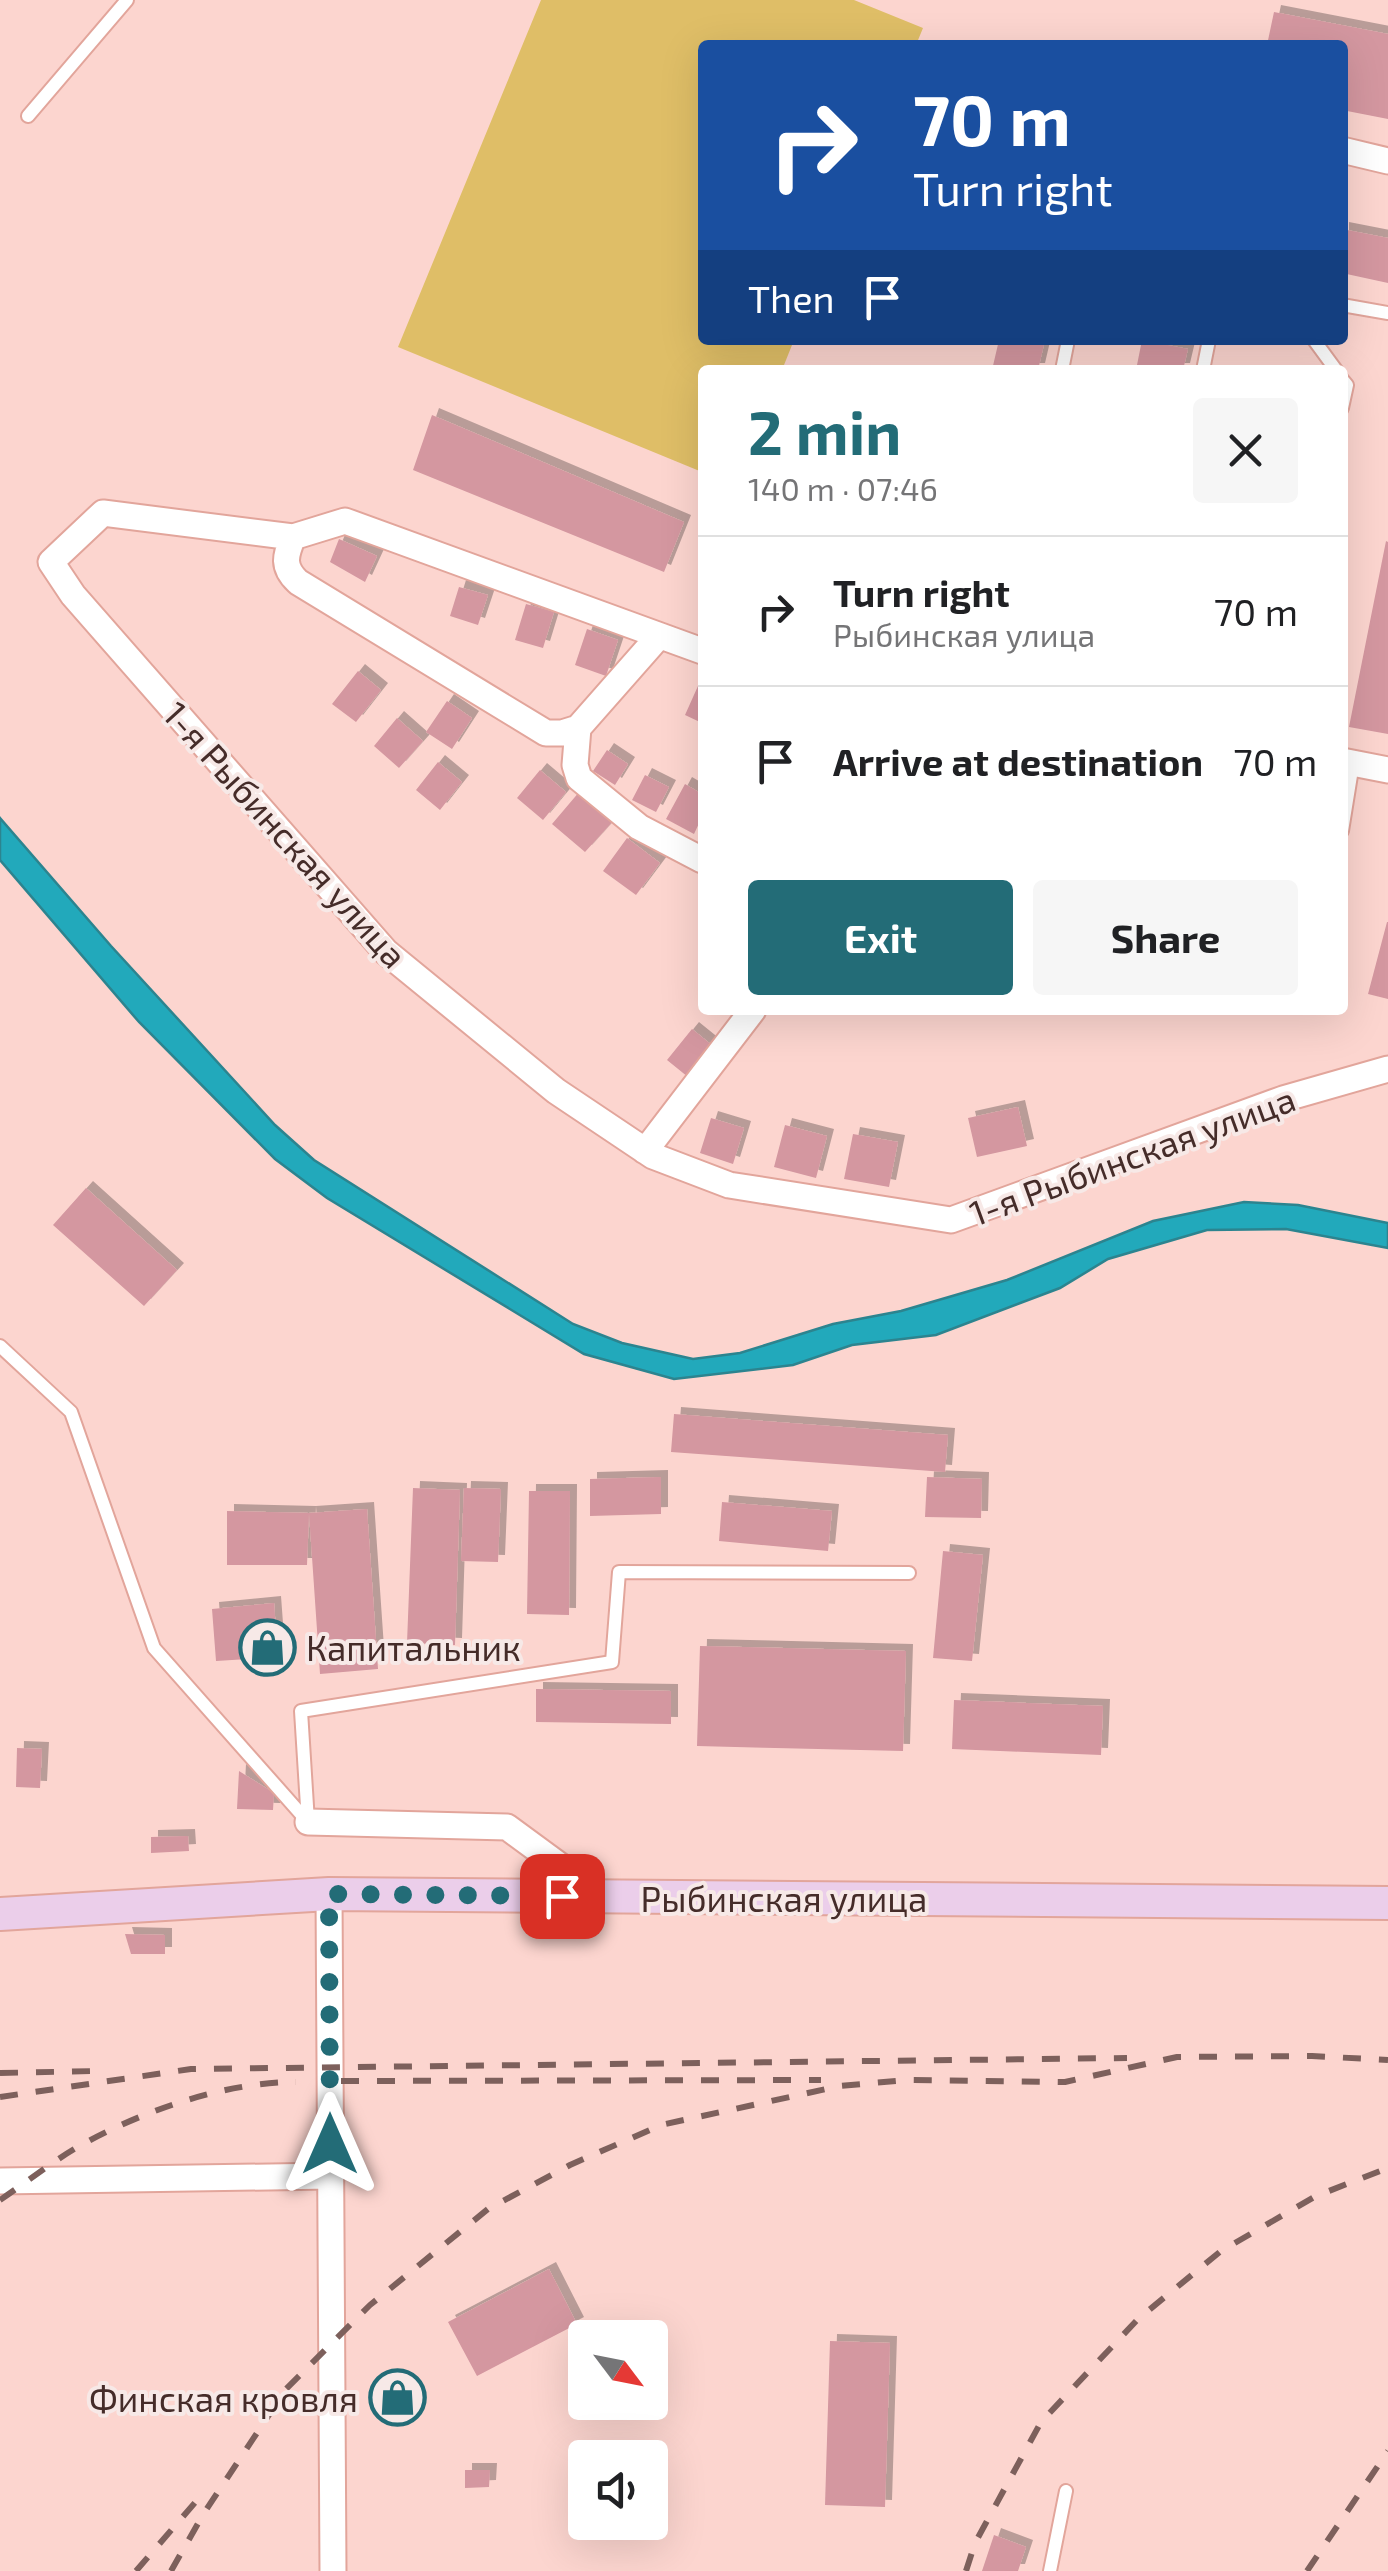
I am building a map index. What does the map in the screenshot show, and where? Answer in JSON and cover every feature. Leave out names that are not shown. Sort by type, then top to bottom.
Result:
[{"type":"main road","name":"Рыбинская улица","points":[[0,1914],[329,1894],[1388,1903]]},
{"type":"street","points":[[1348,151],[1388,160]]},
{"type":"street","name":"1-я Рыбинская улица","points":[[293,537],[103,513],[52,562],[73,594],[386,952],[556,1091],[645,1151],[729,1185],[951,1220],[1283,1099],[1388,1069]]},
{"type":"street","points":[[660,636],[578,728],[546,733],[298,582],[288,572],[285,555],[293,537],[345,521],[698,650]]},
{"type":"street","points":[[578,728],[574,765],[579,778],[639,827],[698,858]]},
{"type":"street","points":[[1348,762],[1388,770]]},
{"type":"street","points":[[645,1151],[749,1015]]},
{"type":"street","points":[[308,1822],[507,1827],[601,1896]]},
{"type":"street","points":[[329,1894],[333,2571]]},
{"type":"street","points":[[0,2181],[330,2176]]},
{"type":"lane","points":[[28,116],[127,0]]},
{"type":"lane","points":[[1348,305],[1388,313]]},
{"type":"lane","points":[[0,1346],[71,1412],[154,1648],[308,1822]]},
{"type":"lane","points":[[308,1822],[301,1711],[612,1662],[619,1572],[909,1573]]},
{"type":"lane","points":[[1050,2571],[1066,2492]]},
{"type":"shaded area","points":[[541,0],[854,0],[923,28],[918,40],[698,40],[698,345],[792,345],[784,365],[698,365],[698,470],[398,347]]},
{"type":"water","points":[[0,818],[275,1125],[314,1160],[573,1324],[622,1343],[693,1359],[740,1353],[833,1324],[901,1311],[1007,1280],[1153,1221],[1244,1202],[1298,1205],[1388,1223],[1388,1248],[1286,1229],[1207,1230],[1108,1259],[1060,1288],[936,1335],[852,1345],[793,1365],[674,1379],[584,1354],[327,1198],[275,1159],[139,1022],[0,860]]},
{"type":"building","points":[[1274,12],[1388,34],[1388,119],[1348,111],[1348,40],[1268,40]]},
{"type":"building","points":[[1348,230],[1388,238],[1388,283],[1348,274]]},
{"type":"building","points":[[998,345],[1044,345],[1039,365],[993,365]]},
{"type":"building","points":[[1141,345],[1188,349],[1184,365],[1137,365]]},
{"type":"building","points":[[432,415],[684,522],[664,572],[413,470]]},
{"type":"building","points":[[339,539],[377,556],[365,582],[330,562]]},
{"type":"building","points":[[1388,542],[1388,734],[1349,727]]},
{"type":"building","points":[[459,587],[488,595],[478,625],[450,616]]},
{"type":"building","points":[[526,604],[554,612],[543,648],[515,640]]},
{"type":"building","points":[[587,629],[618,640],[606,676],[575,665]]},
{"type":"building","points":[[358,671],[381,690],[356,722],[332,704]]},
{"type":"building","points":[[698,686],[698,721],[685,715]]},
{"type":"building","points":[[447,701],[472,718],[452,749],[426,732]]},
{"type":"building","points":[[397,718],[423,741],[399,768],[374,746]]},
{"type":"building","points":[[607,750],[628,764],[615,785],[593,771]]},
{"type":"building","points":[[438,762],[462,782],[440,810],[416,790]]},
{"type":"building","points":[[540,770],[566,792],[543,820],[517,798]]},
{"type":"building","points":[[645,775],[669,787],[656,812],[632,800]]},
{"type":"building","points":[[685,784],[698,792],[698,826],[694,834],[666,819]]},
{"type":"building","points":[[580,791],[614,820],[585,852],[552,824]]},
{"type":"building","points":[[627,838],[660,863],[636,895],[603,871]]},
{"type":"building","points":[[1388,922],[1388,999],[1368,994]]},
{"type":"building","points":[[692,1029],[713,1046],[688,1077],[667,1060]]},
{"type":"building","points":[[1018,1107],[1027,1146],[977,1157],[968,1118]]},
{"type":"building","points":[[711,1118],[744,1128],[733,1164],[700,1153]]},
{"type":"building","points":[[785,1125],[827,1136],[816,1178],[774,1167]]},
{"type":"building","points":[[853,1134],[898,1142],[889,1187],[844,1179]]},
{"type":"building","points":[[86,1188],[177,1270],[144,1306],[53,1225]]},
{"type":"building","points":[[674,1414],[948,1435],[945,1472],[671,1452]]},
{"type":"building","points":[[661,1477],[661,1514],[590,1516],[590,1479]]},
{"type":"building","points":[[927,1477],[982,1479],[981,1518],[925,1517]]},
{"type":"building","points":[[413,1488],[460,1490],[455,1645],[407,1643]]},
{"type":"building","points":[[464,1488],[501,1489],[498,1562],[461,1561]]},
{"type":"building","points":[[529,1491],[570,1491],[569,1615],[527,1614]]},
{"type":"building","points":[[722,1502],[832,1511],[828,1551],[719,1541]]},
{"type":"building","points":[[367,1509],[378,1669],[320,1674],[309,1513]]},
{"type":"building","points":[[227,1511],[309,1513],[307,1565],[227,1565]]},
{"type":"building","points":[[943,1551],[983,1555],[972,1661],[933,1658]]},
{"type":"building","points":[[274,1603],[278,1657],[216,1661],[212,1609]]},
{"type":"building","points":[[700,1646],[906,1651],[903,1751],[697,1746]]},
{"type":"building","points":[[536,1689],[671,1691],[671,1724],[536,1722]]},
{"type":"building","points":[[954,1700],[1103,1706],[1101,1755],[952,1749]]},
{"type":"building","points":[[17,1748],[42,1749],[40,1788],[16,1787]]},
{"type":"building","points":[[239,1771],[274,1793],[273,1810],[237,1809]]},
{"type":"building","points":[[188,1836],[189,1851],[151,1853],[151,1837]]},
{"type":"building","points":[[125,1934],[165,1935],[165,1954],[131,1954]]},
{"type":"building","points":[[549,2269],[575,2320],[568,2320],[568,2329],[477,2376],[448,2322]]},
{"type":"building","points":[[830,2341],[890,2343],[885,2507],[825,2505]]},
{"type":"building","points":[[465,2470],[490,2470],[489,2487],[465,2488]]},
{"type":"building","points":[[994,2535],[1026,2547],[1018,2571],[982,2571]]},
{"type":"railway","points":[[171,2571],[204,2513],[286,2389],[370,2305],[488,2209],[570,2165],[661,2125],[840,2086],[906,2080],[1065,2082],[1177,2057],[1388,2060]]},
{"type":"railway","points":[[0,2097],[191,2069],[1127,2058]]},
{"type":"railway","points":[[0,2073],[96,2071]]},
{"type":"railway","points":[[341,2081],[821,2080]]},
{"type":"railway","points":[[0,2200],[72,2150],[159,2109],[242,2087],[296,2082]]},
{"type":"railway","points":[[966,2571],[975,2543],[1041,2422],[1138,2319],[1221,2251],[1316,2196],[1388,2168]]},
{"type":"railway","points":[[1307,2571],[1388,2451]]},
{"type":"railway","points":[[136,2571],[205,2491]]},
{"type":"place","name":"Капитальник","points":[[267,1647]]},
{"type":"place","name":"Финская кровля","points":[[397,2398]]},
{"type":"route","points":[[330,2144],[329,1894],[562,1896]]}]
